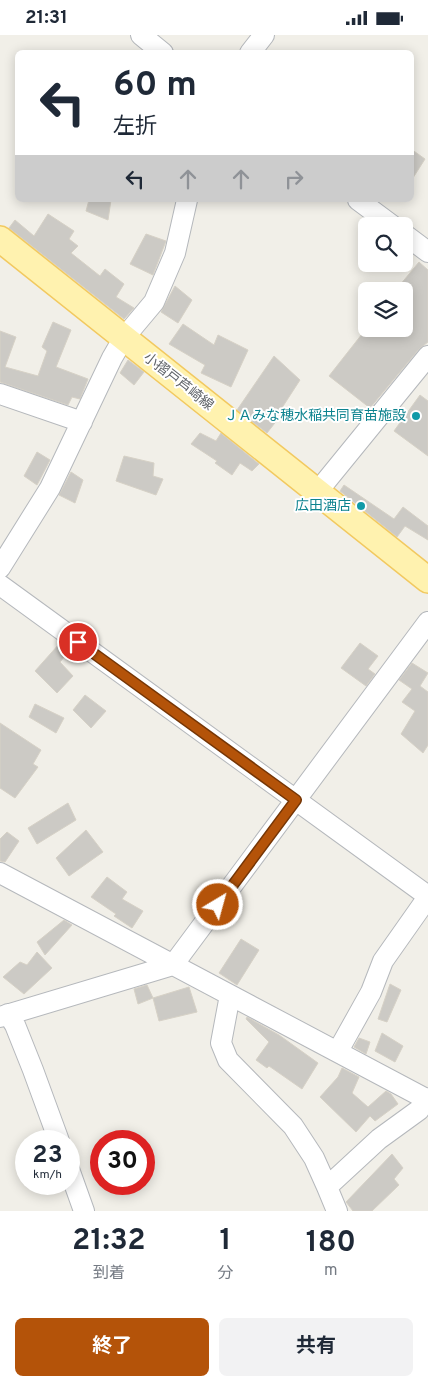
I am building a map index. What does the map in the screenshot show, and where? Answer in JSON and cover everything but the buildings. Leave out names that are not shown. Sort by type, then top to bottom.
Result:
[{"type":"main road","name":"小摺戸芦崎線","points":[[0,239],[62,287],[123,339],[318,491],[428,580]]},
{"type":"street","points":[[141,35],[159,50]]},
{"type":"street","points":[[252,50],[264,35]]},
{"type":"street","points":[[0,567],[50,488],[112,358],[123,339],[154,302],[175,253],[188,202]]},
{"type":"street","points":[[361,202],[382,217]]},
{"type":"street","points":[[413,241],[428,252]]},
{"type":"street","points":[[318,491],[428,356]]},
{"type":"street","points":[[0,394],[82,423]]},
{"type":"street","points":[[0,585],[428,897],[383,961],[370,992],[338,1051]]},
{"type":"street","points":[[55,1130],[18,1034],[4,1016],[173,965],[428,622]]},
{"type":"street","points":[[0,873],[427,1099],[419,1110],[379,1139],[326,1187]]},
{"type":"street","points":[[230,995],[221,1043],[228,1060],[293,1126],[314,1158],[337,1211]]},
{"type":"street","points":[[78,1195],[84,1211]]},
{"type":"place","name":"ＪＡみな穂水稲共同育苗施設","points":[[416,416]]},
{"type":"place","name":"広田酒店","points":[[361,506]]},
{"type":"route","points":[[78,642],[296,800],[218,905]]}]
